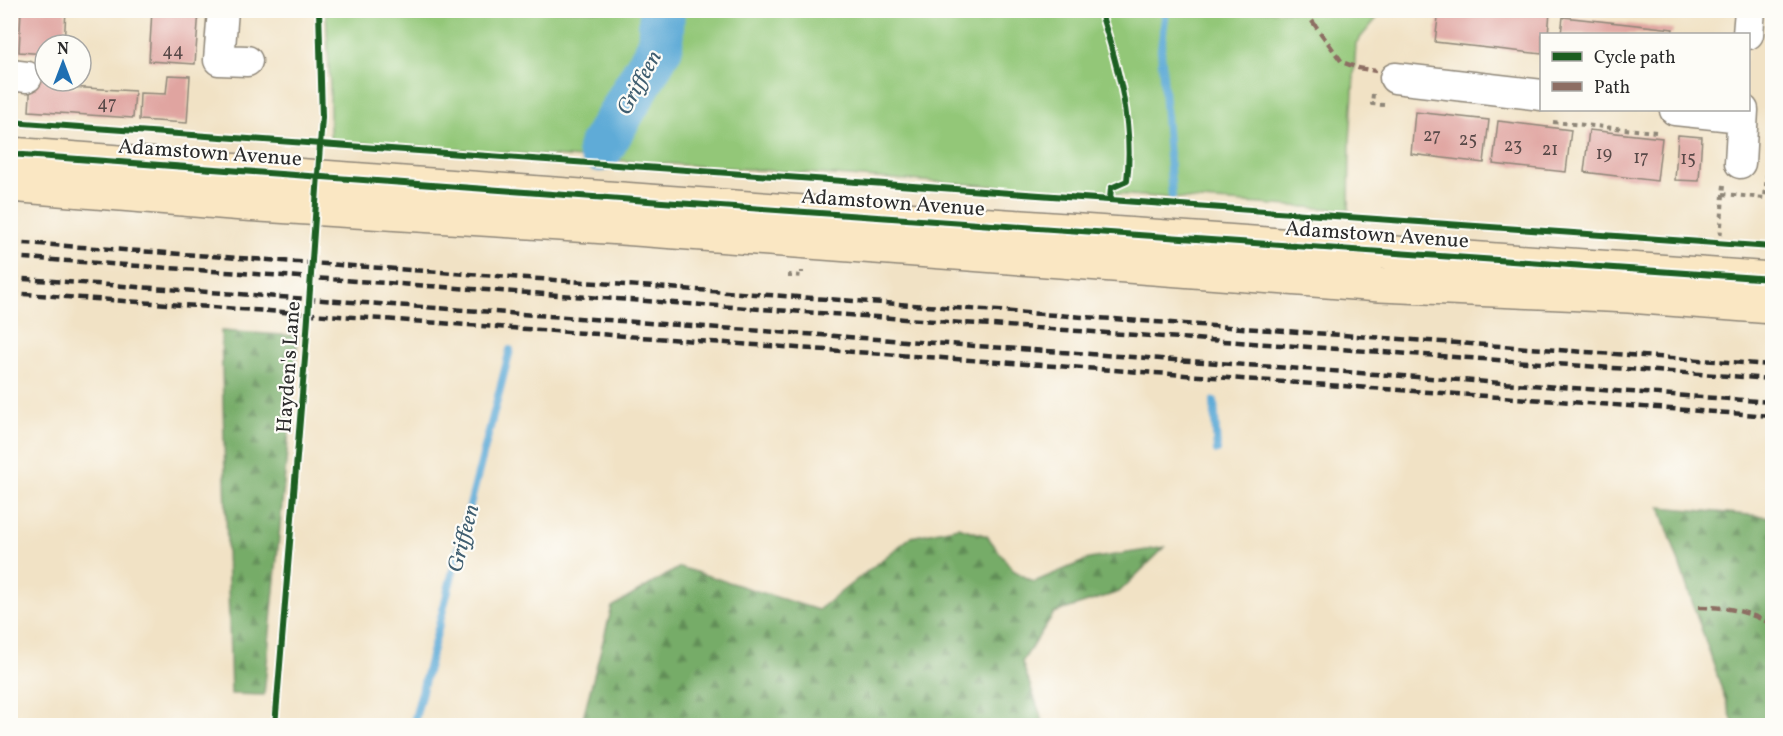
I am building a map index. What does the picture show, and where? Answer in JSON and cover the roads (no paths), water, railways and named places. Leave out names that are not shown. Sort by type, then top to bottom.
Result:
[{"type":"street","points":[[222,10],[219,60],[248,61]]},
{"type":"street","points":[[1748,33],[1750,10]]},
{"type":"street","points":[[1395,78],[1540,95]]},
{"type":"street","points":[[1697,111],[1742,113],[1740,163]]},
{"type":"street","name":"Adamstown Avenue","points":[[10,154],[674,203],[1773,279]]},
{"type":"street","points":[[10,185],[243,204],[622,228],[1380,285],[1629,296],[1773,307]]},
{"type":"waterway","name":"Griffeen","points":[[600,149],[660,47],[662,10]]},
{"type":"waterway","points":[[1166,10],[1161,49],[1172,196]]},
{"type":"waterway","name":"Griffeen","points":[[413,726],[510,350]]},
{"type":"waterway","points":[[1214,401],[1217,450]]},
{"type":"railway","points":[[10,242],[1772,365]]},
{"type":"railway","points":[[10,257],[1772,379]]},
{"type":"railway","points":[[10,278],[1772,402]]},
{"type":"railway","points":[[10,293],[1772,416]]}]
